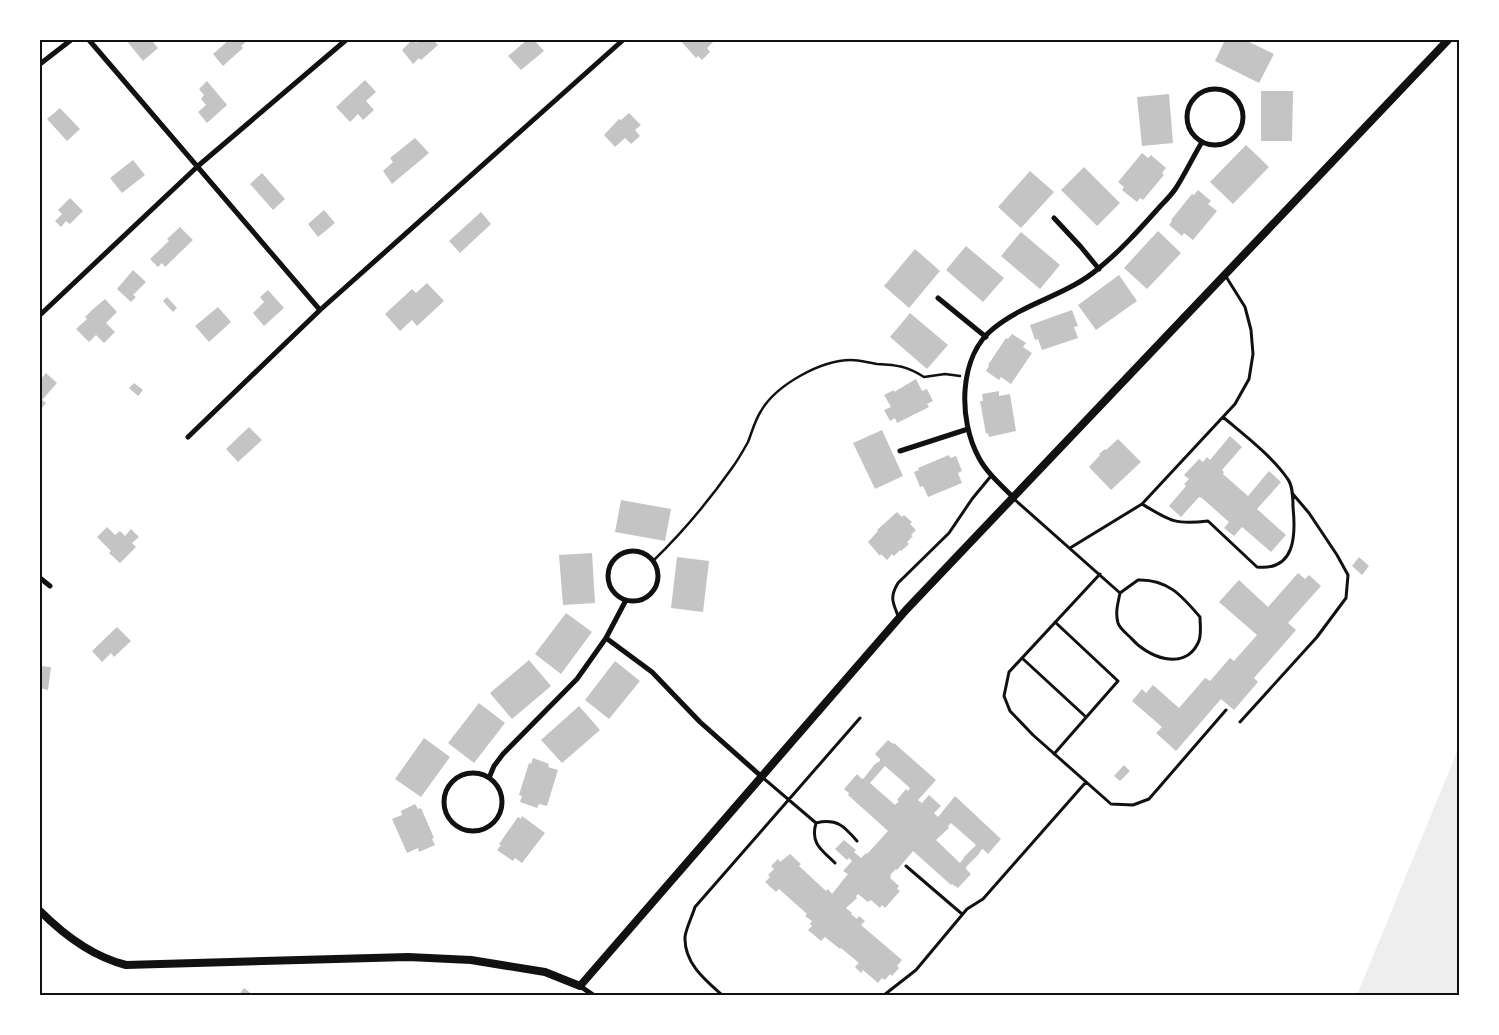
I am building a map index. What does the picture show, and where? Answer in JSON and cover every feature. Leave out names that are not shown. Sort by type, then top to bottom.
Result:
[{"type":"street","points":[[40,64],[71,40]]},
{"type":"street","points":[[89,40],[320,310]]},
{"type":"street","points":[[40,315],[198,166],[346,40]]},
{"type":"street","points":[[188,437],[320,310],[623,40]]},
{"type":"street","points":[[580,986],[900,618],[1448,40]]},
{"type":"street","points":[[1217,88],[1228,91],[1237,98],[1242,108],[1244,119],[1241,130],[1234,138],[1224,144],[1213,145],[1202,142],[1193,135],[1188,126],[1186,114],[1190,104],[1196,95],[1206,90],[1217,88]]},
{"type":"street","points":[[1014,498],[991,476],[976,452],[968,429],[966,416],[967,376],[974,352],[993,328],[1021,310],[1072,287],[1099,269],[1132,237],[1175,190],[1202,142]]},
{"type":"street","points":[[1054,218],[1081,246],[1099,269]]},
{"type":"street","points":[[938,298],[986,337]]},
{"type":"street","points":[[900,452],[968,429]]},
{"type":"street","points":[[636,551],[646,554],[653,561],[657,570],[658,580],[655,589],[648,596],[639,600],[626,600],[620,598],[613,591],[608,573],[612,563],[618,556],[636,551]]},
{"type":"street","points":[[40,578],[50,586]]},
{"type":"street","points":[[489,778],[494,766],[503,754],[578,679],[606,638],[626,600]]},
{"type":"street","points":[[606,638],[652,672],[700,722],[762,777]]},
{"type":"street","points":[[468,774],[479,774],[489,778],[497,786],[502,797],[502,808],[497,818],[489,826],[479,831],[467,831],[457,826],[449,818],[444,808],[444,796],[449,786],[457,778],[468,774]]},
{"type":"street","points":[[40,911],[50,922],[68,935],[110,961],[126,965],[399,958],[471,960],[546,972],[580,986],[593,995]]},
{"type":"lane","points":[[1070,548],[1142,504],[1235,404],[1249,379],[1252,354],[1251,330],[1245,307],[1224,275]]},
{"type":"lane","points":[[1142,504],[1167,519],[1185,524],[1208,521],[1257,567],[1268,568],[1284,560],[1292,549],[1295,523],[1292,492],[1288,478],[1265,453],[1224,417]]},
{"type":"lane","points":[[900,618],[893,602],[892,594],[898,583],[949,533],[972,499],[991,476]]},
{"type":"lane","points":[[1240,722],[1317,637],[1346,598],[1348,575],[1338,555],[1292,492]]},
{"type":"lane","points":[[1014,498],[1120,593]]},
{"type":"lane","points":[[1100,574],[1009,672],[1004,696],[1010,711],[1054,754],[1111,804],[1133,805],[1149,799],[1226,710]]},
{"type":"lane","points":[[1138,580],[1152,580],[1168,586],[1186,600],[1200,617],[1199,642],[1188,656],[1175,660],[1158,657],[1136,644],[1118,624],[1117,608],[1120,593],[1138,580]]},
{"type":"lane","points":[[1054,754],[1118,681],[1056,622]]},
{"type":"lane","points":[[1022,658],[1086,718]]},
{"type":"lane","points":[[722,995],[700,976],[686,953],[685,936],[695,907],[860,718]]},
{"type":"lane","points":[[762,777],[816,823]]},
{"type":"lane","points":[[884,995],[916,970],[962,914],[983,899],[1086,782]]},
{"type":"lane","points":[[816,823],[834,822],[845,828],[857,841]]},
{"type":"lane","points":[[816,823],[813,832],[814,842],[835,863]]},
{"type":"lane","points":[[906,866],[962,914]]},
{"type":"path","points":[[653,561],[673,542],[706,504],[733,467],[747,444],[761,410],[776,392],[798,377],[828,363],[852,360],[912,369],[924,377],[944,374],[967,376]]},
{"type":"shaded area","points":[[1459,747],[1459,995],[1357,995]]},
{"type":"building","points":[[126,40],[156,40],[153,42],[158,48],[143,61]]},
{"type":"building","points":[[229,40],[248,40],[241,46],[243,48],[223,66],[213,54]]},
{"type":"building","points":[[412,40],[416,43],[420,40],[433,40],[438,45],[421,60],[419,58],[413,64],[402,50]]},
{"type":"building","points":[[527,40],[534,40],[544,51],[521,70],[508,56]]},
{"type":"building","points":[[680,40],[715,40],[707,48],[710,52],[702,60],[698,56],[696,58]]},
{"type":"building","points":[[1225,40],[1245,40],[1274,54],[1259,83],[1215,61]]},
{"type":"building","points":[[365,80],[376,92],[366,101],[374,110],[363,120],[358,114],[350,122],[336,107]]},
{"type":"building","points":[[207,81],[227,105],[207,123],[198,112],[206,105],[201,99],[204,95],[199,89]]},
{"type":"building","points":[[1261,91],[1293,91],[1292,141],[1261,141]]},
{"type":"building","points":[[1169,94],[1173,143],[1142,146],[1137,97]]},
{"type":"building","points":[[60,108],[80,129],[67,141],[47,119]]},
{"type":"building","points":[[629,113],[641,125],[635,130],[640,136],[631,144],[625,138],[615,147],[604,135],[619,119],[621,120]]},
{"type":"building","points":[[415,138],[429,153],[392,184],[383,171],[393,162],[390,158]]},
{"type":"building","points":[[1246,145],[1269,167],[1233,204],[1210,182]]},
{"type":"building","points":[[1142,153],[1148,158],[1151,155],[1166,168],[1162,173],[1164,175],[1143,200],[1140,198],[1137,202],[1122,190],[1124,187],[1118,182]]},
{"type":"building","points":[[133,160],[145,175],[122,193],[110,178]]},
{"type":"building","points":[[1084,167],[1120,203],[1097,226],[1061,190]]},
{"type":"building","points":[[1030,171],[1054,192],[1021,228],[998,207]]},
{"type":"building","points":[[262,173],[285,199],[273,210],[250,184]]},
{"type":"building","points":[[1198,190],[1211,201],[1208,204],[1217,211],[1193,240],[1184,233],[1182,236],[1169,225],[1192,194],[1194,195]]},
{"type":"building","points":[[70,198],[83,211],[70,224],[66,221],[61,227],[55,221],[62,214],[58,210]]},
{"type":"building","points":[[324,210],[335,223],[318,237],[308,224]]},
{"type":"building","points":[[481,212],[491,224],[460,253],[449,241]]},
{"type":"building","points":[[180,227],[193,240],[165,267],[162,263],[158,267],[150,259],[169,241],[167,239]]},
{"type":"building","points":[[1158,231],[1181,253],[1147,289],[1124,268]]},
{"type":"building","points":[[1021,232],[1060,265],[1040,289],[1001,256]]},
{"type":"building","points":[[966,246],[1004,278],[983,302],[946,270]]},
{"type":"building","points":[[915,249],[940,271],[909,308],[884,286]]},
{"type":"building","points":[[133,270],[146,282],[133,295],[136,297],[131,302],[117,289]]},
{"type":"building","points":[[1119,275],[1137,301],[1096,330],[1078,305]]},
{"type":"building","points":[[427,283],[444,301],[417,326],[412,320],[400,331],[385,314],[412,289],[416,293]]},
{"type":"building","points":[[268,290],[284,308],[264,326],[253,313],[264,302],[260,297]]},
{"type":"building","points":[[167,297],[177,308],[173,312],[163,301]]},
{"type":"building","points":[[105,299],[117,312],[106,323],[115,332],[104,343],[96,335],[89,342],[76,329],[87,319],[85,317]]},
{"type":"building","points":[[218,307],[231,322],[209,342],[195,326]]},
{"type":"building","points":[[1072,310],[1078,326],[1074,327],[1078,338],[1042,350],[1038,339],[1035,340],[1030,325]]},
{"type":"building","points":[[910,313],[948,345],[927,369],[890,337]]},
{"type":"building","points":[[1012,334],[1026,343],[1023,347],[1032,353],[1011,384],[1001,377],[999,380],[986,371],[1006,338],[1008,339]]},
{"type":"building","points":[[46,373],[57,383],[42,400],[46,403],[40,410],[40,380]]},
{"type":"building","points":[[916,379],[922,391],[927,389],[933,401],[927,404],[929,407],[897,423],[895,418],[890,421],[884,410],[891,407],[884,395],[894,390],[894,392]]},
{"type":"building","points":[[134,383],[143,390],[138,396],[129,388]]},
{"type":"building","points":[[999,391],[999,396],[1010,394],[1016,431],[989,437],[988,433],[986,434],[980,401],[983,401],[982,394]]},
{"type":"building","points":[[249,427],[262,440],[238,462],[226,449]]},
{"type":"building","points":[[882,430],[903,476],[875,489],[853,443]]},
{"type":"building","points":[[1230,436],[1242,447],[1222,470],[1223,474],[1248,496],[1269,471],[1281,482],[1257,509],[1286,535],[1271,552],[1242,527],[1234,536],[1224,528],[1229,522],[1202,498],[1199,497],[1181,517],[1169,506],[1186,486],[1184,484],[1189,479],[1184,475],[1199,459],[1203,462],[1207,457],[1210,460]]},
{"type":"building","points":[[1118,439],[1141,462],[1111,490],[1089,467],[1099,454]]},
{"type":"building","points":[[949,455],[950,458],[956,456],[962,471],[958,473],[962,483],[928,497],[923,486],[920,487],[914,472],[919,470],[918,468]]},
{"type":"building","points":[[621,500],[671,509],[665,541],[615,532]]},
{"type":"building","points":[[897,512],[912,522],[910,524],[916,530],[907,542],[909,544],[894,556],[892,554],[887,560],[881,554],[880,556],[868,542],[877,530]]},
{"type":"building","points":[[107,527],[115,535],[120,531],[125,536],[131,529],[139,537],[132,543],[136,547],[120,563],[109,553],[111,551],[97,537]]},
{"type":"building","points":[[592,553],[595,603],[563,605],[559,555]]},
{"type":"building","points":[[677,557],[709,561],[703,612],[671,608]]},
{"type":"building","points":[[1359,557],[1369,566],[1362,575],[1352,566]]},
{"type":"building","points":[[1298,573],[1305,579],[1309,575],[1321,586],[1288,623],[1296,630],[1254,678],[1258,682],[1234,710],[1221,699],[1176,751],[1156,733],[1162,727],[1132,701],[1142,689],[1146,693],[1153,685],[1179,708],[1205,678],[1210,681],[1230,658],[1234,661],[1257,635],[1219,602],[1239,580],[1268,607]]},
{"type":"building","points":[[566,613],[592,632],[561,674],[535,654]]},
{"type":"building","points":[[117,627],[131,641],[114,657],[111,653],[102,662],[92,651]]},
{"type":"building","points":[[529,660],[551,686],[512,719],[490,693]]},
{"type":"building","points":[[615,661],[640,681],[609,719],[585,700]]},
{"type":"building","points":[[40,666],[51,667],[48,690],[40,688]]},
{"type":"building","points":[[479,703],[505,723],[474,763],[448,743]]},
{"type":"building","points":[[579,706],[600,730],[562,763],[541,740]]},
{"type":"building","points":[[424,738],[450,757],[421,797],[395,779]]},
{"type":"building","points":[[888,740],[894,743],[936,780],[918,800],[922,803],[929,795],[941,806],[934,813],[938,817],[955,796],[1001,839],[988,854],[983,849],[981,850],[966,867],[971,874],[958,888],[951,885],[913,851],[897,870],[890,875],[890,878],[899,886],[897,889],[900,891],[885,908],[882,905],[880,908],[871,900],[868,902],[858,894],[856,896],[857,898],[846,908],[857,919],[859,916],[865,921],[861,925],[902,960],[897,966],[899,968],[892,976],[890,974],[885,980],[882,978],[878,983],[863,970],[861,973],[855,967],[859,963],[841,948],[825,937],[821,941],[808,930],[812,926],[810,924],[812,921],[805,916],[807,914],[779,889],[776,892],[765,882],[770,877],[768,875],[774,869],[771,866],[778,859],[780,862],[790,854],[801,864],[799,866],[826,891],[828,889],[832,894],[848,874],[843,871],[852,861],[849,858],[847,860],[835,849],[844,840],[856,850],[854,852],[861,858],[888,831],[848,795],[849,793],[844,789],[857,774],[862,779],[864,778],[875,764],[880,761],[875,754]],"holes":[[[885,766],[910,788],[908,791],[906,789],[895,805],[870,783]],[[951,823],[976,845],[960,863],[936,840],[949,828],[948,826]]]},
{"type":"building","points":[[533,758],[549,764],[548,767],[558,770],[547,806],[539,804],[537,808],[520,802],[522,796],[519,795],[529,763],[531,764]]},
{"type":"building","points":[[1124,765],[1130,771],[1120,781],[1114,776]]},
{"type":"building","points":[[415,804],[418,809],[421,808],[434,838],[432,839],[435,845],[419,852],[418,848],[407,853],[392,819],[402,815],[401,811]]},
{"type":"building","points":[[522,816],[545,833],[522,863],[515,858],[513,861],[497,850],[501,845],[499,844],[518,817],[521,819]]},
{"type":"building","points":[[244,988],[253,995],[239,995]]}]
